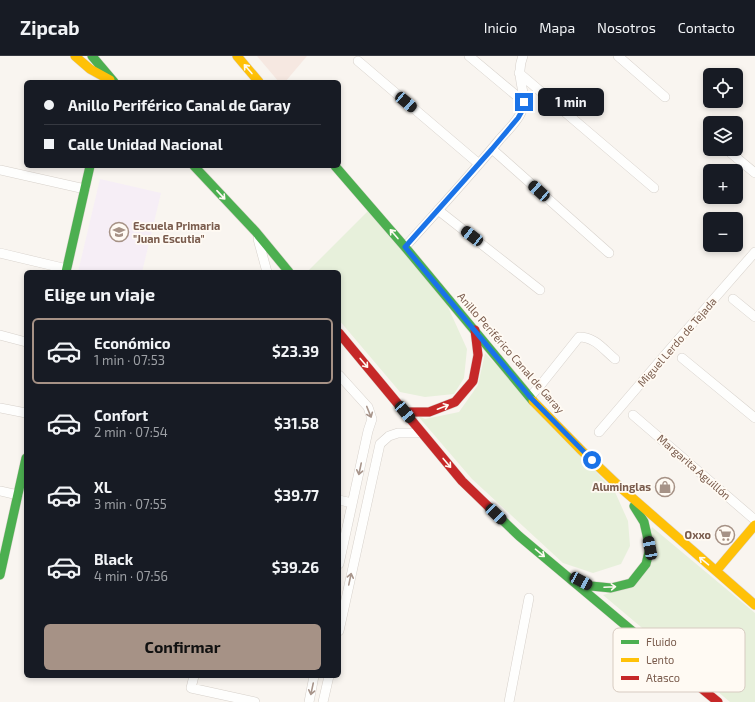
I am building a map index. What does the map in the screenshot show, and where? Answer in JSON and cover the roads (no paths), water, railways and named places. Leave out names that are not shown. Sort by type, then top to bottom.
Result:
[{"type":"main road","points":[[75,56],[90,69],[110,80]]},
{"type":"main road","points":[[92,56],[112,80]]},
{"type":"main road","points":[[237,56],[257,80]]},
{"type":"main road","points":[[67,270],[90,168]]},
{"type":"main road","points":[[196,168],[256,232],[287,270]]},
{"type":"main road","name":"Anillo Periférico Canal de Garay","points":[[337,168],[405,247],[530,397],[582,451],[621,488],[755,605]]},
{"type":"main road","points":[[405,412],[429,412],[454,402],[473,382],[478,355],[475,330]]},
{"type":"main road","points":[[341,334],[462,481],[519,536],[629,628]]},
{"type":"main road","points":[[0,573],[24,467]]},
{"type":"main road","points":[[561,571],[590,586],[612,588],[631,583],[646,564],[650,548],[644,522],[621,488]]},
{"type":"main road","points":[[716,571],[755,525]]},
{"type":"main road","points":[[706,692],[718,702]]},
{"type":"street","points":[[469,56],[524,102]]},
{"type":"street","points":[[405,247],[518,118],[522,111],[524,102],[519,74],[520,63],[523,56]]},
{"type":"street","points":[[618,56],[665,97]]},
{"type":"street","points":[[358,61],[479,164]]},
{"type":"street","points":[[519,74],[654,188]]},
{"type":"street","points":[[492,149],[609,253]]},
{"type":"street","points":[[734,156],[755,173]]},
{"type":"street","points":[[0,170],[85,189]]},
{"type":"street","points":[[438,210],[540,290]]},
{"type":"street","points":[[256,232],[266,270]]},
{"type":"street","name":"Miguel Lerdo de Tejada","points":[[599,432],[755,252]]},
{"type":"street","points":[[0,253],[63,270]]},
{"type":"street","points":[[732,299],[755,317]]},
{"type":"street","points":[[0,336],[24,342]]},
{"type":"street","points":[[530,397],[579,336],[595,341],[615,359]]},
{"type":"street","points":[[682,358],[755,418]]},
{"type":"street","points":[[341,377],[368,407],[372,419],[368,431],[341,555]]},
{"type":"street","points":[[0,408],[24,413]]},
{"type":"street","name":"Margarita Aguillón","points":[[633,415],[755,520]]},
{"type":"street","points":[[341,622],[380,444],[389,436],[398,433],[422,433]]},
{"type":"street","points":[[0,491],[18,495]]},
{"type":"street","points":[[341,500],[352,503]]},
{"type":"street","points":[[509,702],[529,598]]},
{"type":"street","points":[[194,678],[191,688],[255,702]]},
{"type":"street","points":[[309,702],[314,678]]},
{"type":"street","points":[[323,702],[329,678]]},
{"type":"place","name":"Escuela Primaria \"Juan Escutia\"","points":[[119,232]]},
{"type":"place","name":"Aluminglas","points":[[665,487]]},
{"type":"place","name":"Oxxo","points":[[725,535]]}]
